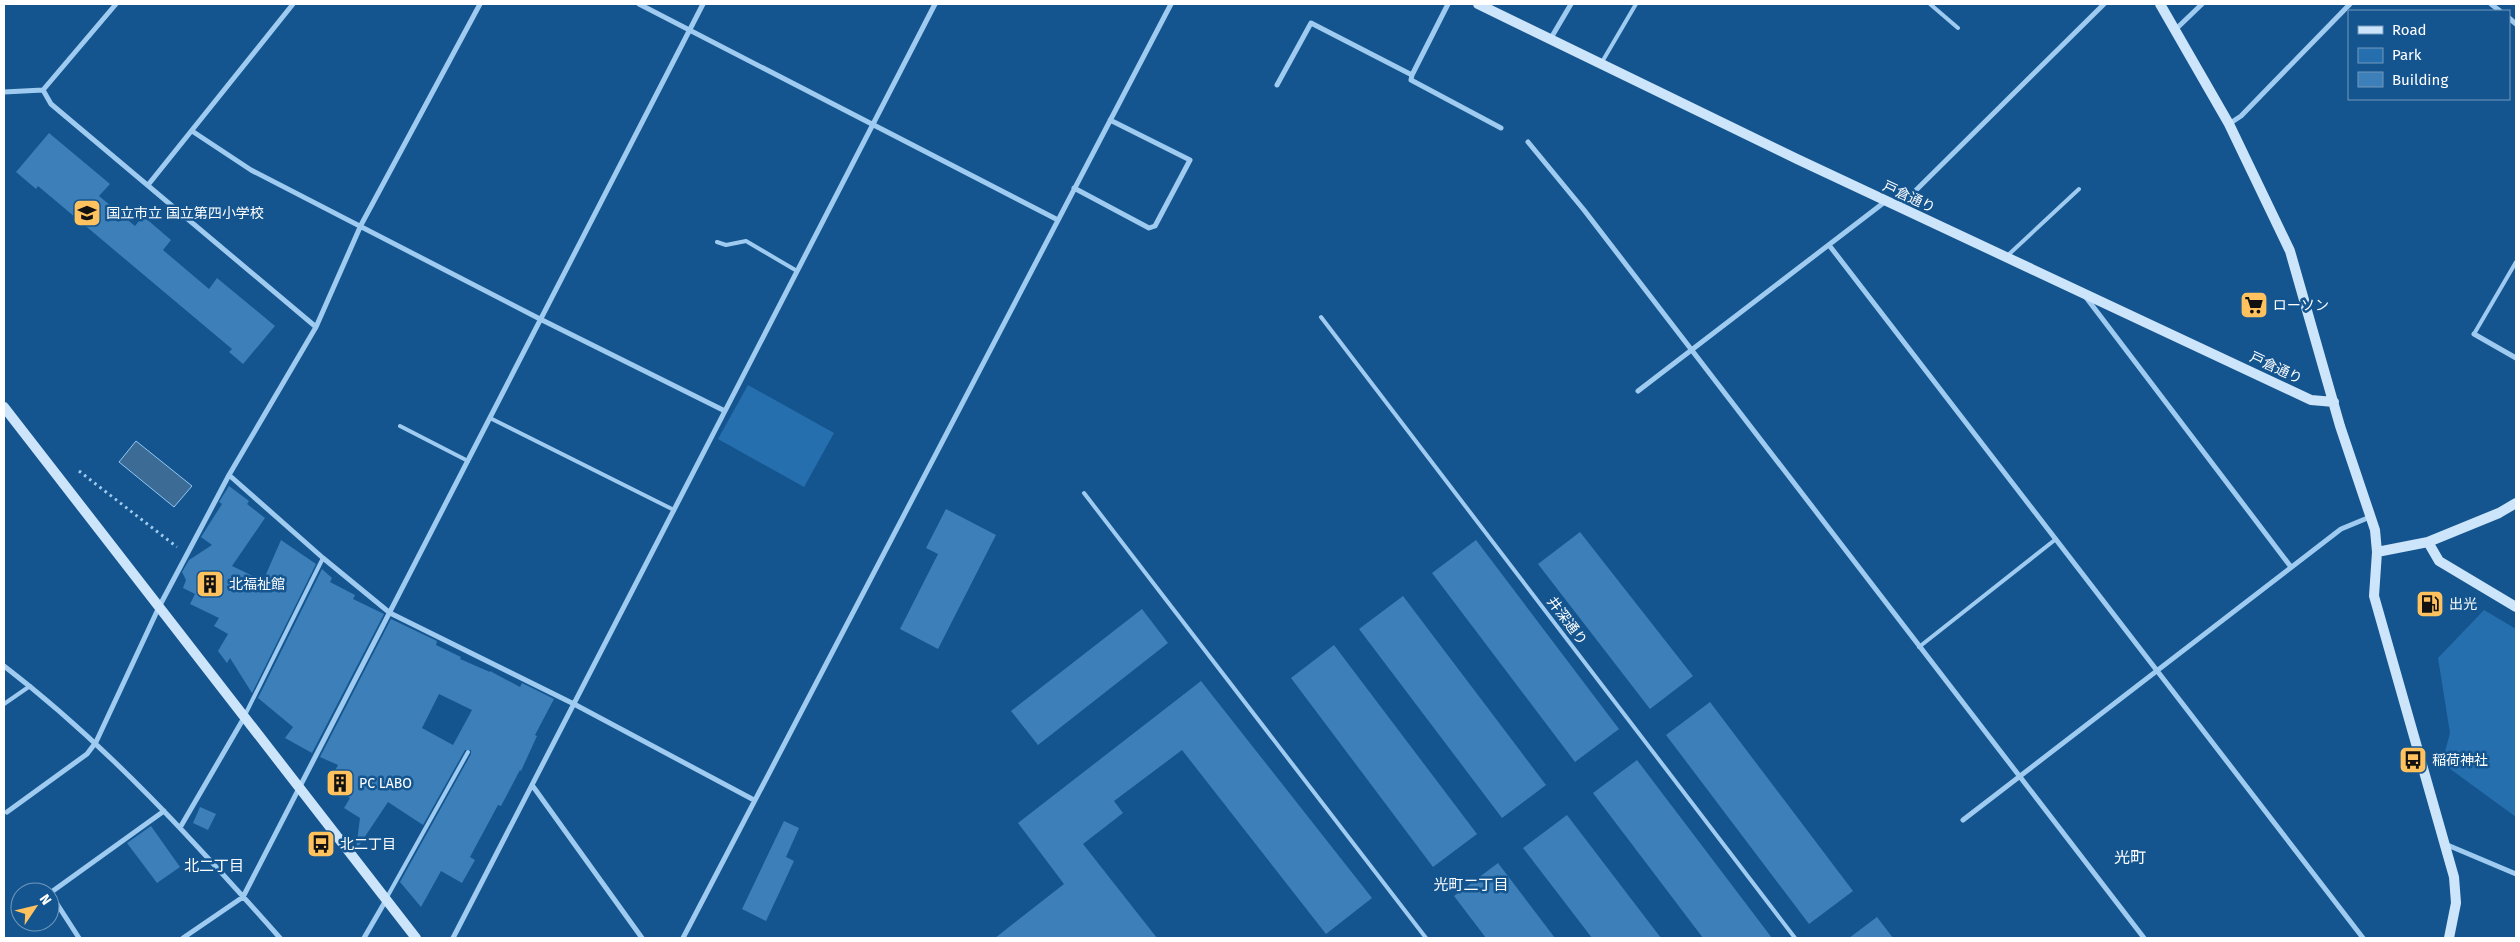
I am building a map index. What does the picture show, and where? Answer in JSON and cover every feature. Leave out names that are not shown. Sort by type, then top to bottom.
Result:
[{"type":"street","points":[[4,92],[43,90],[116,4]]},
{"type":"street","points":[[148,185],[293,4]]},
{"type":"street","points":[[8,812],[87,754],[96,742],[159,607],[229,475],[316,326],[361,225],[480,4]]},
{"type":"street","points":[[639,4],[1058,220]]},
{"type":"street","points":[[183,938],[243,897],[703,4]]},
{"type":"street","points":[[453,938],[935,4]]},
{"type":"street","points":[[683,938],[1170,4]]},
{"type":"street","points":[[1448,4],[1411,80],[1501,128]]},
{"type":"street","points":[[1551,38],[1571,4]]},
{"type":"street","points":[[1898,207],[2104,4]]},
{"type":"street","points":[[2160,4],[2229,124],[2290,251],[2374,530],[2377,552],[2374,596],[2454,877],[2456,903],[2449,938]]},
{"type":"street","points":[[2175,30],[2202,4]]},
{"type":"street","points":[[2229,124],[2241,116],[2350,4]]},
{"type":"street","name":"戸倉通り","points":[[1485,5],[1898,207],[2083,294],[2314,401],[2334,402]]},
{"type":"street","points":[[1277,85],[1311,23],[1412,75]]},
{"type":"street","points":[[43,90],[52,104],[316,326]]},
{"type":"street","points":[[1074,188],[1149,228],[1155,226],[1190,160],[1110,120]]},
{"type":"street","points":[[192,130],[251,170],[361,225],[540,319],[725,411]]},
{"type":"street","points":[[1528,142],[1584,210],[2144,938]]},
{"type":"street","points":[[1638,391],[1886,201]]},
{"type":"street","points":[[1829,245],[2363,938]]},
{"type":"street","points":[[2083,294],[2291,567]]},
{"type":"street","points":[[2474,334],[2516,358]]},
{"type":"street","points":[[4,407],[245,715],[416,938]]},
{"type":"street","points":[[229,475],[322,558],[390,613],[574,704],[754,800]]},
{"type":"street","points":[[2377,552],[2428,542],[2498,513],[2516,503]]},
{"type":"street","points":[[1963,820],[2341,529],[2370,517]]},
{"type":"street","points":[[2428,542],[2439,561],[2516,607]]},
{"type":"street","points":[[4,666],[96,742],[181,826],[280,938]]},
{"type":"street","points":[[181,826],[245,715]]},
{"type":"street","points":[[532,786],[642,938]]},
{"type":"street","points":[[79,938],[50,893],[164,810]]},
{"type":"street","points":[[2444,844],[2516,874]]},
{"type":"street","points":[[364,938],[386,900]]},
{"type":"lane","points":[[1602,63],[1636,4]]},
{"type":"lane","points":[[1930,4],[1958,28]]},
{"type":"lane","points":[[2006,257],[2079,188]]},
{"type":"lane","points":[[717,242],[726,245],[746,241],[797,271]]},
{"type":"lane","points":[[2474,334],[2516,262]]},
{"type":"lane","name":"井深通り","points":[[1321,316],[1795,938]]},
{"type":"lane","points":[[490,418],[674,510]]},
{"type":"lane","points":[[400,426],[468,462]]},
{"type":"lane","points":[[1084,493],[1426,938]]},
{"type":"lane","points":[[1919,646],[2056,538]]},
{"type":"lane","points":[[245,715],[322,558]]},
{"type":"lane","points":[[4,704],[30,686]]},
{"type":"lane","points":[[386,900],[468,752]]},
{"type":"path","points":[[78,472],[187,555]]},
{"type":"green space","points":[[748,385],[834,433],[804,487],[718,439]]},
{"type":"green space","points":[[2484,610],[2516,629],[2516,817],[2442,763],[2450,733],[2438,658]]},
{"type":"shaded area","points":[[136,441],[192,486],[174,507],[119,462]]},
{"type":"building","points":[[49,133],[110,184],[99,196],[135,226],[143,216],[171,240],[163,250],[209,289],[217,278],[275,326],[243,364],[229,352],[232,349],[38,186],[36,189],[16,172]]},
{"type":"building","points":[[229,486],[249,501],[247,504],[265,518],[232,566],[263,581],[281,540],[316,564],[252,693],[230,658],[227,663],[218,651],[228,634],[214,626],[219,618],[190,604],[195,594],[183,588],[186,580],[182,572],[189,560],[212,545],[201,537],[222,504],[219,502]]},
{"type":"building","points":[[946,509],[996,535],[938,649],[900,629],[938,554],[926,548]]},
{"type":"building","points":[[1580,532],[1693,676],[1650,709],[1538,564]]},
{"type":"building","points":[[1476,540],[1619,729],[1575,762],[1432,573]]},
{"type":"building","points":[[322,569],[332,578],[330,582],[355,595],[353,599],[384,614],[312,753],[285,738],[293,727],[258,698]]},
{"type":"building","points":[[1403,596],[1546,785],[1502,818],[1359,629]]},
{"type":"building","points":[[1142,609],[1168,643],[1038,745],[1011,711]]},
{"type":"building","points":[[391,619],[437,641],[436,645],[461,657],[460,659],[490,671],[520,687],[522,683],[554,699],[535,735],[537,736],[521,771],[501,806],[498,805],[470,857],[475,860],[462,883],[441,871],[421,907],[400,882],[471,754],[471,750],[465,750],[423,825],[388,802],[356,850],[360,818],[344,808],[350,798],[327,785],[338,765],[320,757]],"holes":[[[439,694],[472,710],[453,745],[422,728]]]},
{"type":"building","points":[[1334,645],[1477,834],[1433,867],[1291,678]]},
{"type":"building","points":[[1201,681],[1372,898],[1326,934],[1182,750],[1114,801],[1123,813],[1083,844],[1157,938],[995,938],[1064,884],[1018,823]]},
{"type":"building","points":[[1710,702],[1853,891],[1809,924],[1666,735]]},
{"type":"building","points":[[1637,760],[1772,938],[1703,938],[1593,793]]},
{"type":"building","points":[[200,807],[216,814],[208,830],[193,823]]},
{"type":"building","points":[[1567,815],[1661,938],[1592,938],[1523,848]]},
{"type":"building","points":[[784,821],[799,828],[786,857],[794,861],[766,921],[742,909]]},
{"type":"building","points":[[151,826],[180,867],[157,883],[127,843]]},
{"type":"building","points":[[1498,863],[1555,938],[1486,938],[1454,896]]},
{"type":"building","points":[[1877,917],[1893,938],[1849,938]]},
{"type":"place","name":"国立市立 国立第四小学校","points":[[87,213]]},
{"type":"place","name":"ローソン","points":[[2254,305]]},
{"type":"place","name":"北福祉館","points":[[210,584]]},
{"type":"place","name":"出光","points":[[2430,604]]},
{"type":"place","name":"稲荷神社","points":[[2413,760]]},
{"type":"place","name":"PC LABO","points":[[340,783]]},
{"type":"place","name":"北二丁目","points":[[321,844]]},
{"type":"district","name":"光町","points":[[2130,857]]},
{"type":"district","name":"北二丁目","points":[[214,866]]},
{"type":"district","name":"光町二丁目","points":[[1471,885]]}]
